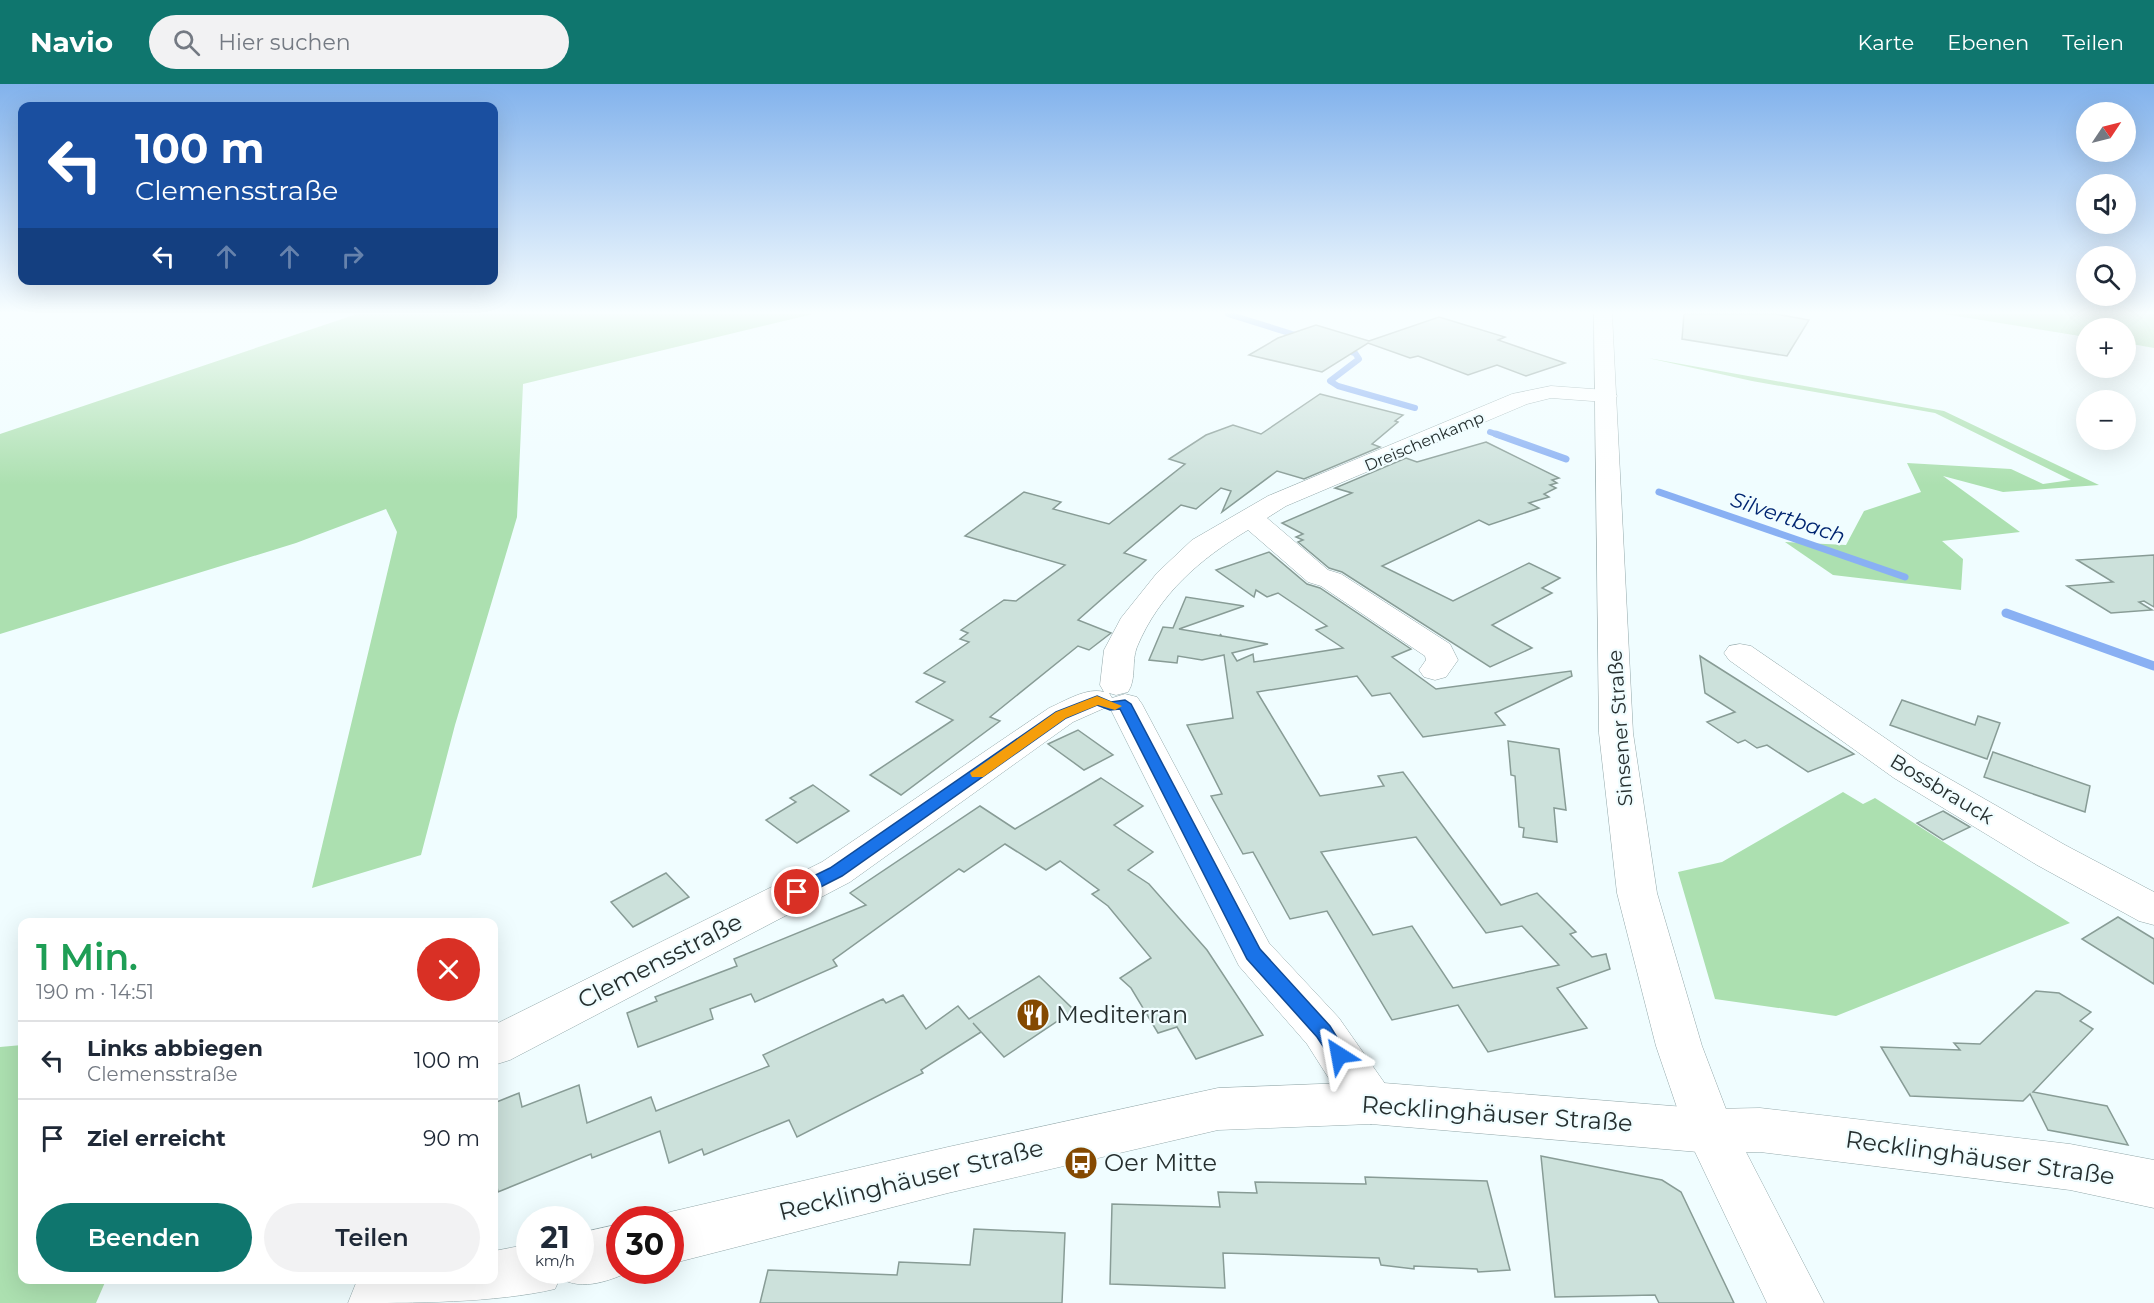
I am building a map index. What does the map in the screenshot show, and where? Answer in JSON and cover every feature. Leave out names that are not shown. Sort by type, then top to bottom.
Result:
[{"type":"street","name":"Sinsener Straße","points":[[1605,371],[1616,733],[1637,893],[1679,1046],[1710,1131],[1797,1303]]},
{"type":"street","name":"Dreischenkamp","points":[[1113,697],[1120,650],[1136,618],[1167,579],[1202,546],[1249,517],[1277,501],[1520,399],[1551,392],[1606,396]]},
{"type":"street","points":[[1249,517],[1318,576],[1331,580],[1439,651],[1442,660],[1435,670]]},
{"type":"street","name":"Bossbrauck","points":[[1740,653],[1907,770],[2051,855],[2154,910]]},
{"type":"street","points":[[1113,697],[1254,954],[1323,1031],[1371,1103]]},
{"type":"street","name":"Clemensstraße","points":[[498,1044],[836,872],[1061,715],[1113,697]]},
{"type":"street","name":"Recklinghäuser Straße","points":[[684,1235],[959,1167],[1218,1109],[1371,1103],[1710,1131],[1760,1130],[2070,1167],[2154,1184]]},
{"type":"street","points":[[498,1278],[516,1274]]},
{"type":"street","points":[[376,1303],[468,1284]]},
{"type":"green space","points":[[188,371],[577,371],[523,384],[517,517],[455,725],[421,855],[312,888],[397,532],[386,509],[296,543],[0,634],[0,434]]},
{"type":"green space","points":[[1706,371],[1720,371],[1944,411],[2099,485],[2003,492],[1943,476],[2020,532],[1942,541],[1963,559],[1961,590],[1833,575],[1785,542],[1846,545],[1864,511],[1921,492],[1907,463],[2011,469],[2043,484],[2071,480],[1935,413]]},
{"type":"green space","points":[[1843,792],[1863,804],[1875,798],[2070,923],[1836,1016],[1715,999],[1678,872],[1722,862]]},
{"type":"green space","points":[[18,1045],[18,1284],[104,1284],[96,1303],[0,1303],[0,1047]]},
{"type":"building","points":[[1457,371],[1480,371],[1468,375]]},
{"type":"building","points":[[1513,371],[1541,371],[1526,376]]},
{"type":"building","points":[[1320,394],[1403,415],[1372,444],[1380,447],[1304,479],[1277,471],[1222,512],[1231,491],[1221,488],[1196,509],[1181,505],[1124,553],[1146,560],[1078,620],[1111,633],[1089,650],[1078,646],[990,717],[1000,721],[901,795],[870,775],[953,720],[916,702],[945,682],[924,673],[969,642],[960,639],[968,633],[961,630],[1004,600],[1016,601],[1065,565],[965,536],[1024,492],[1061,502],[1053,509],[1109,524],[1185,464],[1169,459],[1206,435],[1233,425],[1261,434]]},
{"type":"building","points":[[1486,442],[1559,478],[1552,480],[1557,483],[1550,485],[1556,488],[1544,494],[1549,497],[1529,503],[1539,508],[1489,525],[1479,520],[1382,566],[1453,601],[1529,563],[1560,578],[1542,588],[1552,593],[1492,625],[1532,648],[1490,667],[1342,572],[1329,568],[1298,542],[1303,540],[1296,537],[1303,534],[1282,523],[1352,493],[1335,488],[1406,458],[1417,462]]},
{"type":"building","points":[[1269,552],[1307,584],[1320,588],[1411,649],[1392,657],[1436,689],[1571,671],[1572,676],[1495,713],[1505,725],[1423,737],[1390,693],[1372,696],[1357,676],[1257,692],[1320,796],[1384,786],[1378,776],[1403,772],[1501,905],[1537,893],[1576,932],[1570,934],[1592,957],[1606,954],[1610,969],[1557,988],[1587,1028],[1488,1052],[1458,1005],[1392,1020],[1327,911],[1290,919],[1253,852],[1243,854],[1211,796],[1222,794],[1187,725],[1233,718],[1224,655],[1202,660],[1178,656],[1177,663],[1149,660],[1163,627],[1173,628],[1186,597],[1244,606],[1179,629],[1221,636],[1220,634],[1268,644],[1232,653],[1237,661],[1253,654],[1254,662],[1343,648],[1316,630],[1327,626],[1278,593],[1267,597],[1256,590],[1254,597],[1216,570]],"holes":[[[1416,837],[1486,933],[1522,926],[1559,965],[1453,988],[1412,926],[1373,935],[1321,852]]]},
{"type":"building","points":[[2154,555],[2154,607],[2144,601],[2139,602],[2152,610],[2111,613],[2067,586],[2113,582],[2077,560]]},
{"type":"building","points":[[1700,656],[1854,754],[1808,772],[1767,745],[1757,748],[1745,740],[1738,743],[1707,722],[1735,712],[1705,693]]},
{"type":"building","points":[[1902,700],[1975,725],[1978,716],[2000,723],[1987,759],[1890,725]]},
{"type":"building","points":[[1078,730],[1113,755],[1084,770],[1048,744]]},
{"type":"building","points":[[1508,741],[1559,749],[1566,810],[1554,808],[1557,842],[1523,837],[1524,828],[1519,827],[1515,776],[1511,775]]},
{"type":"building","points":[[1993,752],[2090,786],[2085,812],[1984,777]]},
{"type":"building","points":[[1101,778],[1143,806],[1114,825],[1153,852],[1128,870],[1149,884],[1207,950],[1263,1035],[1196,1059],[1177,1027],[1158,1033],[1131,988],[1120,978],[1151,958],[1108,906],[1092,894],[1099,890],[1060,861],[1046,870],[1005,844],[964,872],[959,869],[833,960],[837,966],[755,1002],[751,994],[710,1009],[713,1019],[638,1047],[627,1013],[657,1001],[655,997],[737,966],[734,959],[866,905],[850,893],[980,806],[1015,829]]},
{"type":"building","points":[[813,785],[849,811],[797,843],[766,820],[796,802],[790,798]]},
{"type":"building","points":[[1943,811],[1970,827],[1943,840],[1917,823]]},
{"type":"building","points":[[666,873],[689,897],[633,927],[611,902]]},
{"type":"building","points":[[2118,917],[2154,939],[2154,984],[2082,939]]},
{"type":"building","points":[[1039,976],[1074,1010],[1004,1057],[973,1023],[981,1032],[921,1070],[923,1073],[797,1137],[789,1120],[704,1155],[702,1149],[669,1163],[660,1131],[592,1158],[591,1154],[498,1192],[498,1101],[519,1093],[522,1107],[579,1085],[587,1123],[651,1097],[656,1111],[769,1066],[763,1055],[883,999],[886,1003],[903,995],[926,1029],[958,1006],[969,1019]]},
{"type":"building","points":[[2036,991],[2059,993],[2091,1012],[2080,1021],[2093,1029],[2033,1092],[2107,1106],[2128,1145],[2048,1130],[2030,1094],[2023,1101],[1910,1096],[1881,1047],[1960,1050],[1954,1043],[1980,1044]]},
{"type":"building","points":[[1541,1156],[1662,1180],[1681,1192],[1734,1303],[1659,1303],[1655,1295],[1555,1297]]},
{"type":"building","points":[[1365,1177],[1487,1181],[1510,1270],[1478,1272],[1477,1269],[1414,1266],[1414,1269],[1381,1265],[1379,1258],[1223,1253],[1225,1288],[1110,1284],[1112,1204],[1220,1207],[1218,1192],[1257,1193],[1255,1182],[1366,1184]]},
{"type":"building","points":[[974,1229],[1065,1233],[1062,1303],[760,1303],[768,1270],[897,1275],[899,1262],[970,1265]]},
{"type":"waterway","name":"Silvertbach","points":[[1343,371],[1330,381],[1338,386],[1415,408]]},
{"type":"waterway","name":"Silvertbach","points":[[1490,432],[1501,436]]},
{"type":"waterway","name":"Silvertbach","points":[[1496,434],[1566,459]]},
{"type":"waterway","name":"Silvertbach","points":[[1659,492],[1905,577]]},
{"type":"waterway","name":"Silvertbach","points":[[2006,613],[2154,666]]},
{"type":"slow traffic","points":[[978,773],[1061,715],[1097,700],[1102,704],[1115,706]]},
{"type":"place","name":"Mediterran","points":[[1033,1015]]},
{"type":"place","name":"Oer Mitte","points":[[1081,1163]]},
{"type":"route","points":[[797,892],[836,872],[1061,715],[1097,700],[1110,706],[1125,704],[1254,954],[1323,1031],[1339,1055]]}]
